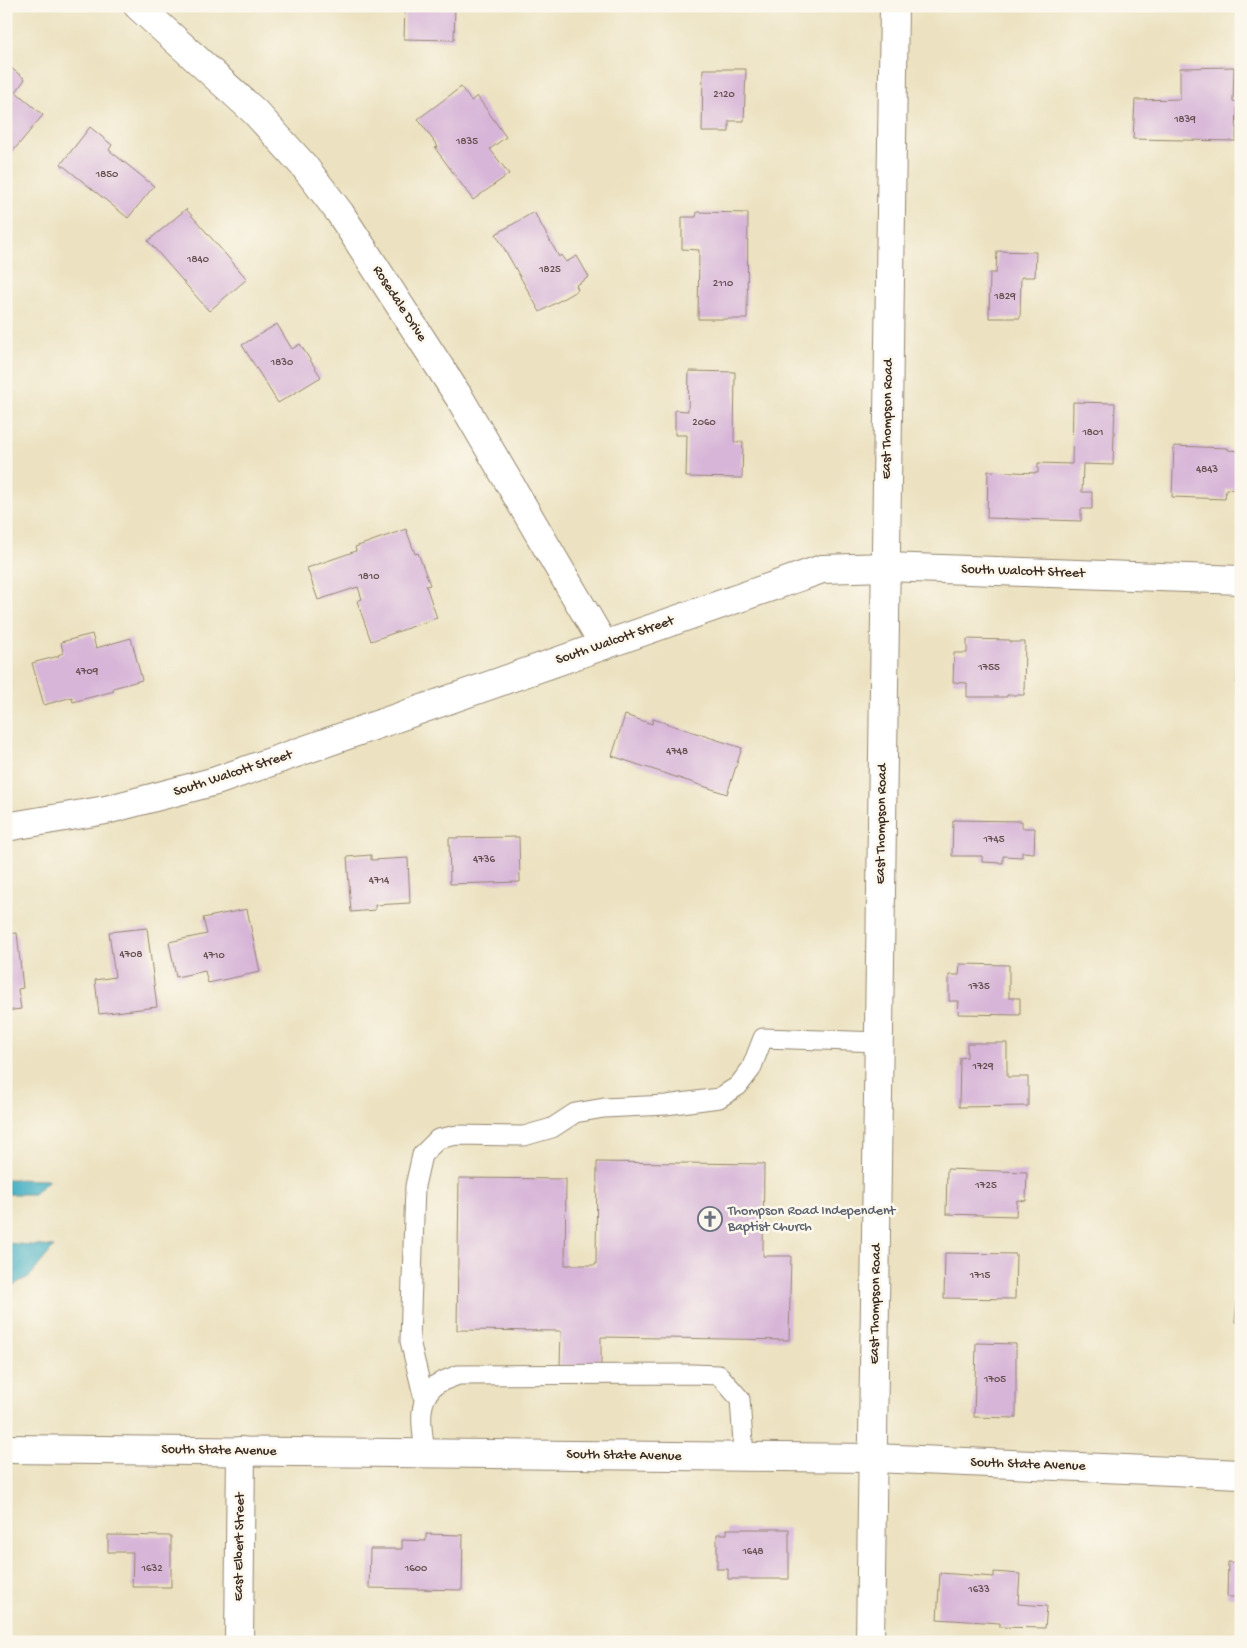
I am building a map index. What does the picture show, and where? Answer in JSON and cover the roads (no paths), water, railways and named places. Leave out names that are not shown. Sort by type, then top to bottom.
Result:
[{"type":"street","name":"East Thompson Road","points":[[870,1642],[894,6]]},
{"type":"street","name":"Rosedale Drive","points":[[154,11],[255,112],[304,166],[340,213],[459,397],[604,645]]},
{"type":"street","name":"South Walcott Street","points":[[6,827],[106,810],[216,782],[822,569],[886,567],[1241,580]]},
{"type":"street","name":"South State Avenue","points":[[6,1449],[874,1458],[1241,1474]]},
{"type":"street","name":"East Elbert Street","points":[[239,1642],[241,1451]]},
{"type":"lane","points":[[424,1453],[421,1417],[424,1399],[410,1341],[416,1186],[422,1156],[438,1139],[457,1135],[524,1136],[552,1128],[575,1113],[604,1108],[666,1105],[719,1098],[738,1086],[751,1069],[763,1038],[880,1042]]},
{"type":"lane","points":[[424,1399],[434,1386],[458,1375],[719,1374],[740,1399],[744,1457]]},
{"type":"water","points":[[6,1179],[49,1180],[34,1194],[6,1194]]},
{"type":"water","points":[[6,1243],[54,1247],[30,1276],[6,1289]]},
{"type":"place","name":"Thompson Road Independent Baptist Church","points":[[710,1219]]}]
